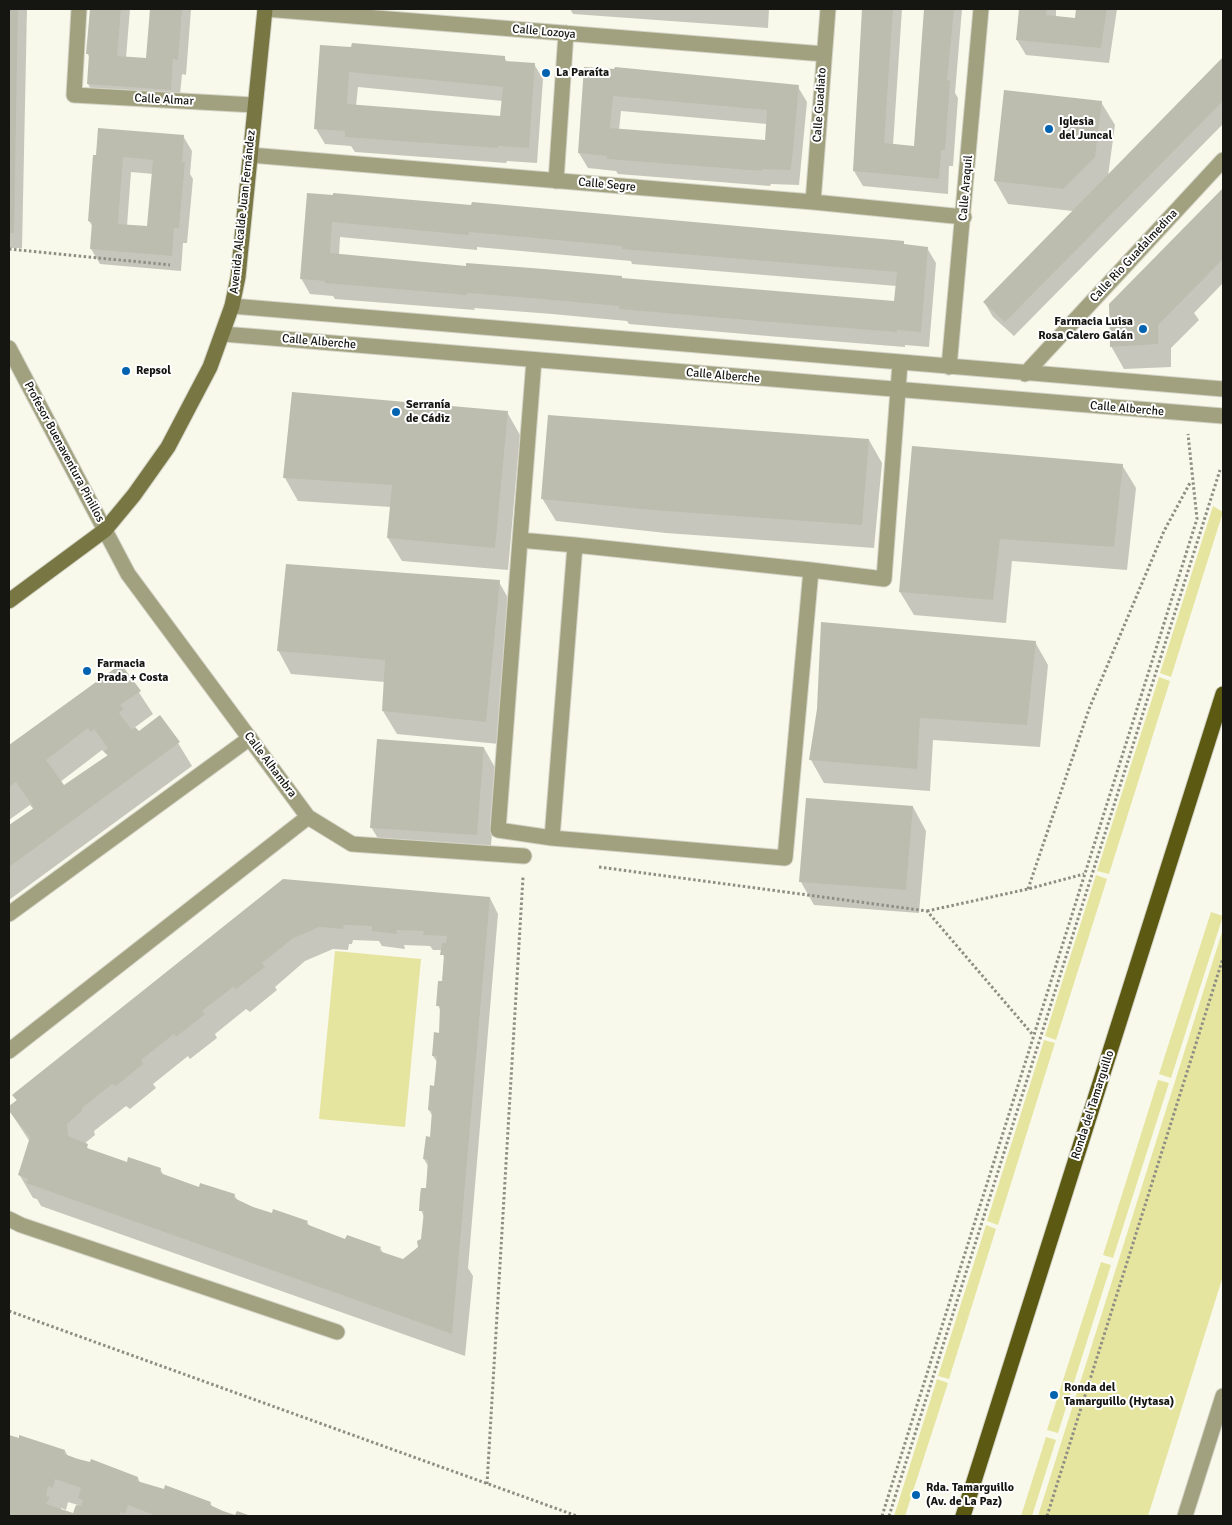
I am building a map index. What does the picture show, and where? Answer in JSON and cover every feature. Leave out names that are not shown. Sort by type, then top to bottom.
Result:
[{"type":"main road","name":"Ronda del Tamarguillo","points":[[963,1516],[1223,694]]},
{"type":"street","name":"Calle Almar","points":[[79,9],[74,95],[254,105]]},
{"type":"street","name":"Calle Lozoya","points":[[265,9],[824,54]]},
{"type":"street","name":"Avenida Alcalde Juan Fernández","points":[[9,601],[105,530],[134,496],[168,446],[210,367],[232,306],[238,278],[265,9]]},
{"type":"street","name":"Calle Guadiato","points":[[814,202],[828,9]]},
{"type":"street","name":"Calle Araquil","points":[[949,367],[964,217],[981,9]]},
{"type":"street","points":[[556,181],[566,34]]},
{"type":"street","name":"Calle Segre","points":[[250,155],[814,202],[964,217]]},
{"type":"street","name":"Calle Rio Guadalmedina","points":[[1025,374],[1223,160]]},
{"type":"street","points":[[232,306],[1025,374],[1223,389]]},
{"type":"street","name":"Calle Alberche","points":[[223,334],[1223,416]]},
{"type":"street","name":"Profesor Buenaventura Pinillos","points":[[9,348],[105,530]]},
{"type":"street","points":[[534,360],[498,830],[552,838],[785,858],[811,570]]},
{"type":"street","points":[[520,540],[884,579],[900,363]]},
{"type":"street","name":"Calle Alhambra","points":[[105,530],[128,574],[308,817],[352,844],[524,856]]},
{"type":"street","points":[[552,838],[575,545]]},
{"type":"street","points":[[9,914],[250,738]]},
{"type":"street","points":[[9,1051],[308,817]]},
{"type":"street","points":[[9,1219],[21,1225],[337,1332]]},
{"type":"street","points":[[1185,1516],[1223,1396]]},
{"type":"path","points":[[9,249],[170,265]]},
{"type":"path","points":[[882,1516],[1197,519],[1187,414]]},
{"type":"path","points":[[889,1516],[1220,470]]},
{"type":"path","points":[[1028,889],[1088,709],[1164,531],[1192,480]]},
{"type":"path","points":[[487,1484],[524,856]]},
{"type":"path","points":[[593,866],[927,911],[1028,889],[1085,874]]},
{"type":"path","points":[[927,911],[1034,1035]]},
{"type":"path","points":[[1047,1516],[1223,958]]},
{"type":"path","points":[[9,1311],[577,1516]]},
{"type":"shaded area","points":[[1213,506],[1223,512],[1171,677],[1160,673]]},
{"type":"shaded area","points":[[1159,677],[1170,681],[1109,874],[1097,871]]},
{"type":"shaded area","points":[[1096,875],[1107,879],[1056,1040],[1045,1036]]},
{"type":"shaded area","points":[[1211,912],[1223,916],[1171,1078],[1159,1074]]},
{"type":"shaded area","points":[[1223,929],[1223,1276],[1148,1516],[1038,1516]]},
{"type":"shaded area","points":[[335,951],[421,959],[405,1127],[319,1119]]},
{"type":"shaded area","points":[[1044,1040],[1055,1043],[998,1225],[987,1221]]},
{"type":"shaded area","points":[[1158,1080],[1169,1083],[1113,1258],[1103,1255]]},
{"type":"shaded area","points":[[986,1225],[996,1229],[949,1379],[938,1376]]},
{"type":"shaded area","points":[[1101,1262],[1111,1265],[1058,1433],[1047,1430]]},
{"type":"shaded area","points":[[937,1379],[948,1383],[905,1516],[894,1516]]},
{"type":"shaded area","points":[[1046,1437],[1056,1440],[1032,1516],[1021,1516]]},
{"type":"building","points":[[9,9],[18,9],[14,233],[9,233]]},
{"type":"building","points":[[90,9],[121,9],[117,56],[146,58],[150,9],[182,9],[178,60],[173,59],[171,90],[87,84],[89,54],[86,54]]},
{"type":"building","points":[[862,9],[893,9],[884,143],[914,146],[924,9],[954,9],[947,80],[950,81],[945,150],[941,150],[939,179],[853,171]]},
{"type":"building","points":[[1019,9],[1047,9],[1046,15],[1075,18],[1076,9],[1107,9],[1101,48],[1016,40]]},
{"type":"building","points":[[352,43],[505,56],[505,61],[535,63],[529,148],[498,146],[498,148],[345,137],[345,131],[314,129],[320,45],[351,47]],"holes":[[[349,72],[503,87],[500,116],[347,104]]]},
{"type":"building","points":[[1223,57],[1223,101],[1005,322],[983,302]]},
{"type":"building","points":[[584,67],[614,69],[615,67],[799,85],[791,170],[762,169],[762,171],[607,159],[607,156],[578,153]],"holes":[[[613,96],[767,110],[765,140],[610,128]]]},
{"type":"building","name":"Iglesia del Juncal","points":[[1004,90],[1102,101],[1095,157],[1063,189],[994,181]]},
{"type":"building","points":[[98,128],[184,135],[182,162],[185,162],[179,228],[174,228],[172,256],[90,249],[92,222],[88,221],[93,155],[96,155]],"holes":[[[123,157],[153,160],[147,226],[118,224]]]},
{"type":"building","points":[[1223,188],[1223,259],[1158,325],[1158,344],[1110,347],[1109,304]]},
{"type":"building","points":[[307,193],[333,195],[333,193],[471,205],[472,202],[904,241],[904,244],[928,247],[921,332],[897,330],[897,332],[758,321],[619,309],[619,306],[325,283],[325,281],[300,279]],"holes":[[[332,222],[468,235],[469,232],[622,246],[622,249],[897,272],[894,301],[622,278],[622,276],[544,269],[466,263],[466,266],[330,253]]]},
{"type":"building","points":[[292,392],[508,411],[495,548],[387,538],[392,485],[283,478]]},
{"type":"building","points":[[548,415],[869,439],[862,525],[652,510],[541,499]]},
{"type":"building","points":[[912,446],[1123,464],[1114,547],[1000,539],[993,600],[899,592]]},
{"type":"building","points":[[286,564],[500,580],[486,722],[382,711],[385,660],[277,651]]},
{"type":"building","points":[[821,622],[1036,641],[1027,725],[920,718],[917,769],[809,760],[817,709]]},
{"type":"building","points":[[121,664],[141,691],[120,705],[124,709],[119,713],[132,730],[135,727],[139,731],[160,715],[180,742],[9,867],[9,825],[34,808],[16,782],[9,787],[9,745]],"holes":[[[88,728],[91,732],[94,729],[108,748],[104,751],[108,755],[64,785],[46,760]]]},
{"type":"building","points":[[377,739],[484,747],[477,835],[370,828]]},
{"type":"building","points":[[806,798],[913,806],[906,890],[799,882]]},
{"type":"building","points":[[283,879],[490,897],[452,1334],[26,1183],[28,1179],[18,1175],[30,1137],[9,1111],[9,1106],[17,1100],[12,1095]],"holes":[[[344,925],[372,926],[372,931],[397,934],[396,930],[424,931],[423,935],[447,936],[446,943],[442,943],[440,955],[444,955],[442,981],[438,981],[436,1006],[440,1006],[439,1033],[434,1032],[432,1056],[437,1056],[434,1086],[430,1085],[428,1110],[432,1111],[430,1137],[426,1136],[423,1159],[428,1160],[426,1188],[421,1188],[420,1196],[419,1211],[424,1211],[421,1239],[417,1241],[418,1247],[403,1259],[379,1251],[381,1247],[347,1235],[345,1239],[306,1224],[308,1221],[273,1209],[272,1213],[253,1207],[234,1198],[235,1194],[200,1183],[199,1187],[160,1173],[161,1168],[128,1157],[127,1162],[87,1148],[88,1144],[68,1136],[67,1124],[82,1111],[82,1108],[112,1084],[116,1086],[143,1064],[141,1060],[174,1034],[176,1037],[205,1014],[202,1011],[233,987],[236,989],[265,967],[262,963],[292,939],[319,927],[343,929]]]},
{"type":"building","points":[[9,1435],[19,1438],[19,1435],[65,1450],[64,1454],[78,1459],[90,1462],[91,1459],[138,1477],[137,1481],[164,1489],[165,1485],[211,1502],[210,1505],[223,1511],[235,1515],[237,1511],[251,1516],[154,1516],[128,1505],[125,1514],[121,1512],[119,1516],[9,1516]],"holes":[[[55,1479],[81,1488],[78,1498],[83,1500],[81,1506],[76,1505],[73,1513],[46,1504],[50,1497],[46,1496],[48,1486],[53,1488]]]},
{"type":"place","name":"La Paraíta","points":[[546,73]]},
{"type":"place","name":"Iglesia del Juncal","points":[[1049,129]]},
{"type":"place","name":"Farmacia Luisa Rosa Calero Galán","points":[[1143,329]]},
{"type":"place","name":"Repsol","points":[[126,371]]},
{"type":"place","name":"Serranía de Cádiz","points":[[396,412]]},
{"type":"place","name":"Farmacia Prada + Costa","points":[[87,671]]},
{"type":"place","name":"Ronda del Tamarguillo (Hytasa)","points":[[1054,1395]]},
{"type":"place","name":"Rda. Tamarguillo (Av. de La Paz)","points":[[916,1495]]}]
